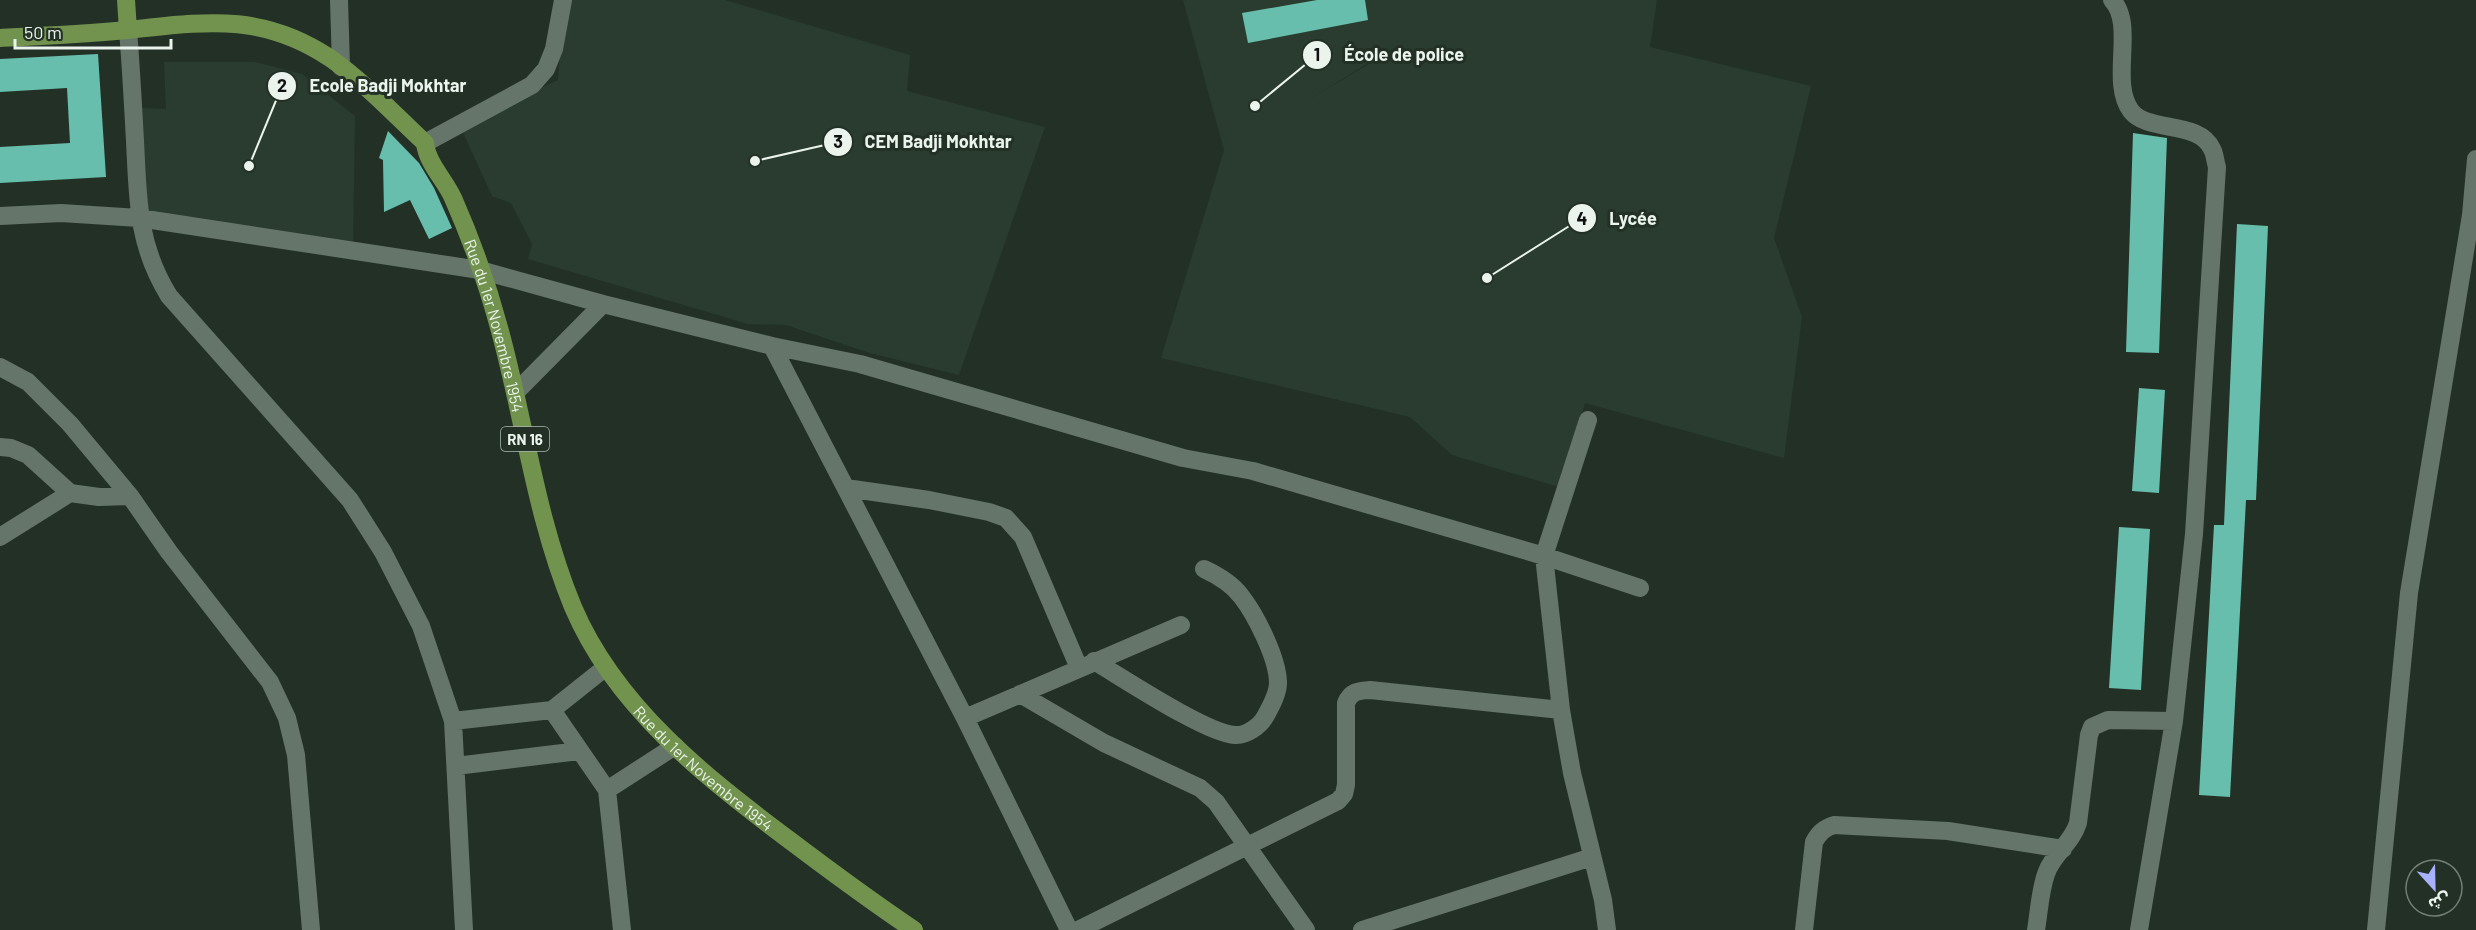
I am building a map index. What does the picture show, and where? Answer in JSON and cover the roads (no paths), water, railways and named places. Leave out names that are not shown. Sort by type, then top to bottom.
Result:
[{"type":"main road","points":[[126,0],[128,30]]},
{"type":"main road","name":"Rue du 1er Novembre 1954","points":[[0,38],[199,23],[239,23],[257,26],[320,52],[341,67],[425,143],[426,154],[452,197],[480,270],[500,332],[532,477],[552,551],[574,609],[606,667],[629,697],[705,775],[870,901],[914,930]]},
{"type":"street","points":[[339,0],[341,67]]},
{"type":"street","points":[[425,143],[532,85],[546,69],[554,50],[563,0]]},
{"type":"street","points":[[2112,0],[2121,20],[2122,75],[2130,110],[2138,118],[2186,130],[2205,139],[2212,149],[2217,167],[2194,534],[2174,721],[2139,930]]},
{"type":"street","points":[[128,30],[139,218],[150,262],[169,296],[350,501],[378,544],[421,626],[453,721],[464,930]]},
{"type":"street","points":[[2376,930],[2409,593],[2471,215],[2476,159]]},
{"type":"street","points":[[0,216],[61,213],[139,218],[480,270],[603,304],[772,346],[860,364],[1183,458],[1253,471],[1544,556],[1640,588]]},
{"type":"street","points":[[515,393],[603,304]]},
{"type":"street","points":[[772,346],[965,718],[1069,930]]},
{"type":"street","points":[[0,367],[28,382],[70,424],[130,496],[169,552],[270,682],[287,718],[296,755],[311,930]]},
{"type":"street","points":[[1588,420],[1544,556],[1561,710],[1572,773],[1603,900],[1607,930]]},
{"type":"street","points":[[0,447],[11,448],[28,455],[70,493],[99,497],[130,496]]},
{"type":"street","points":[[846,488],[939,502],[1006,518],[1023,537],[1087,665],[1224,734],[1238,736],[1249,732],[1263,720],[1278,686],[1276,666],[1261,630],[1241,595],[1219,576],[1204,569]]},
{"type":"street","points":[[0,537],[70,493]]},
{"type":"street","points":[[965,718],[1181,625]]},
{"type":"street","points":[[453,721],[552,710],[606,667]]},
{"type":"street","points":[[1078,930],[1338,801],[1344,794],[1346,785],[1346,703],[1349,696],[1357,691],[1370,690],[1561,710]]},
{"type":"street","points":[[1020,694],[1104,743],[1200,788],[1216,802],[1306,930]]},
{"type":"street","points":[[552,710],[607,790],[622,930]]},
{"type":"street","points":[[2036,930],[2046,874],[2074,835],[2078,823],[2089,735],[2092,727],[2108,720],[2174,721]]},
{"type":"street","points":[[607,790],[675,746]]},
{"type":"street","points":[[456,766],[579,751]]},
{"type":"street","points":[[1804,930],[1814,843],[1826,828],[1834,825],[1948,831],[2063,849]]},
{"type":"street","points":[[1368,929],[1592,857]]},
{"type":"place","name":"École de police","points":[[1255,106]]},
{"type":"place","name":"CEM Badji Mokhtar","points":[[755,161]]},
{"type":"place","name":"Ecole Badji Mokhtar","points":[[249,166]]},
{"type":"place","name":"Lycée","points":[[1487,278]]}]
